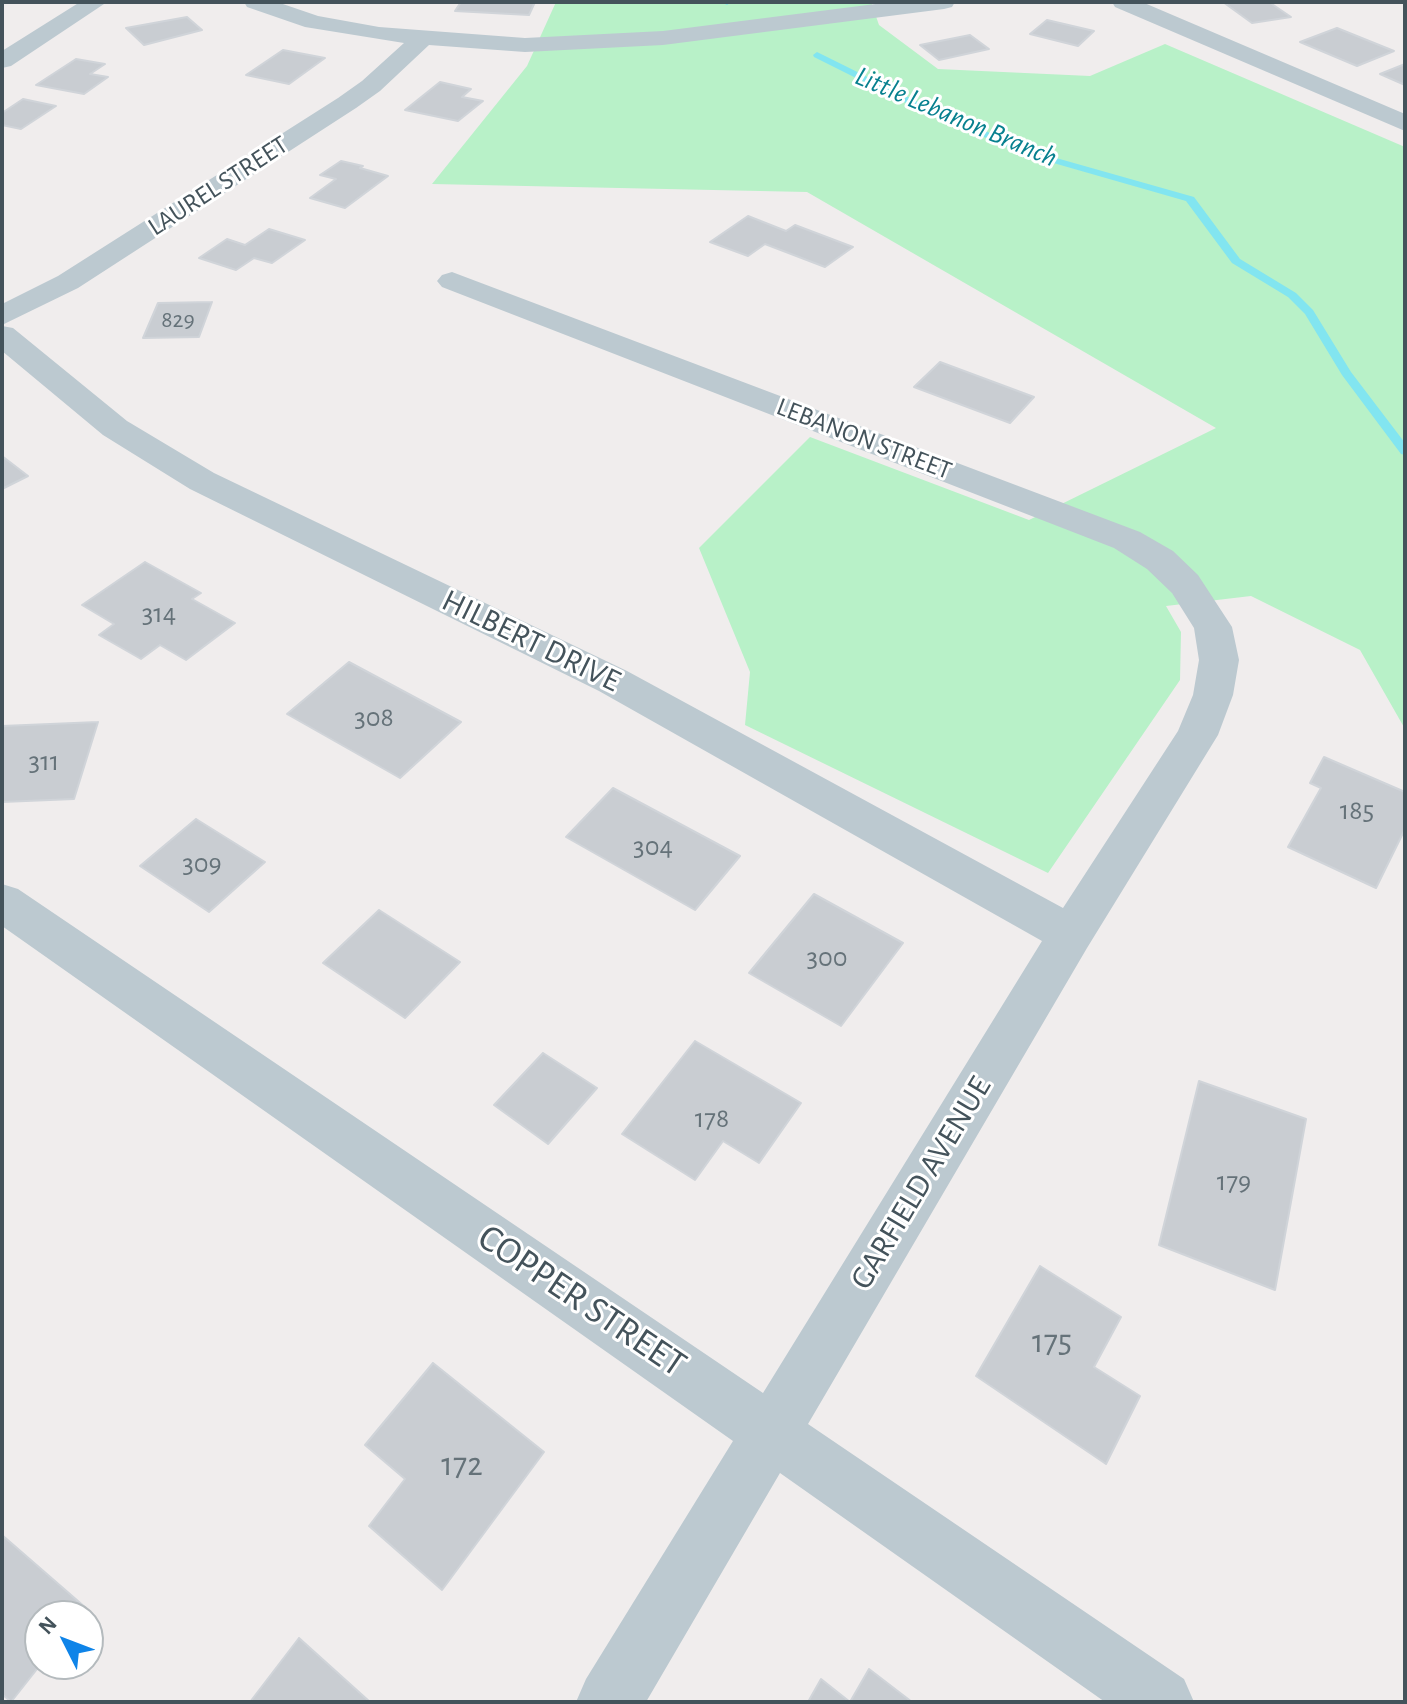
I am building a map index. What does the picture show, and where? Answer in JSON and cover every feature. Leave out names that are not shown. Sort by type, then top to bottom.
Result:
[{"type":"street","points":[[2,61],[96,2]]},
{"type":"street","points":[[255,2],[313,22],[422,39],[525,45],[663,38],[825,10],[944,2]]},
{"type":"street","points":[[1123,2],[1405,123]]},
{"type":"street","name":"LAUREL STREET","points":[[2,316],[68,282],[347,103],[371,86],[422,39]]},
{"type":"street","name":"LEBANON STREET","points":[[452,281],[1127,540],[1160,560],[1185,584],[1213,627],[1219,660]]},
{"type":"street","name":"HILBERT DRIVE","points":[[2,335],[115,428],[202,481],[613,681],[1071,935]]},
{"type":"street","name":"GARFIELD AVENUE","points":[[609,1702],[1071,935],[1197,735],[1213,695],[1219,660]]},
{"type":"street","name":"COPPER STREET","points":[[2,902],[1161,1702]]},
{"type":"green space","points":[[556,2],[871,2],[879,25],[938,69],[1090,76],[1165,44],[1405,147],[1405,729],[1360,650],[1251,596],[1166,606],[1181,632],[1180,680],[1048,873],[745,725],[750,672],[699,548],[810,437],[1029,520],[1216,428],[807,192],[432,184],[527,66]]},
{"type":"building","points":[[461,2],[535,2],[529,15],[455,11]]},
{"type":"building","points":[[1223,2],[1269,2],[1291,17],[1252,23]]},
{"type":"building","points":[[187,17],[202,30],[144,45],[126,28]]},
{"type":"building","points":[[1047,20],[1094,31],[1078,46],[1030,34]]},
{"type":"building","points":[[1337,28],[1394,51],[1357,66],[1300,42]]},
{"type":"building","points":[[970,35],[989,49],[939,60],[920,45]]},
{"type":"building","points":[[283,50],[325,58],[289,84],[246,75]]},
{"type":"building","points":[[76,59],[105,64],[90,74],[108,77],[84,94],[36,85]]},
{"type":"building","points":[[1405,64],[1405,85],[1380,74]]},
{"type":"building","points":[[440,82],[471,89],[462,97],[483,101],[458,121],[405,110]]},
{"type":"building","points":[[23,99],[56,106],[21,129],[2,125],[2,113]]},
{"type":"building","points":[[341,161],[388,176],[345,208],[310,198],[336,179],[320,175]]},
{"type":"building","points":[[748,216],[786,231],[795,225],[853,247],[825,267],[765,244],[748,256],[710,242]]},
{"type":"building","points":[[269,229],[305,240],[272,263],[254,258],[236,270],[199,258],[227,239],[245,245]]},
{"type":"building","points":[[212,302],[199,337],[143,338],[158,303]]},
{"type":"building","points":[[940,362],[1034,397],[1010,423],[914,387]]},
{"type":"building","points":[[2,456],[28,476],[2,489]]},
{"type":"building","points":[[145,562],[201,593],[192,599],[235,623],[186,660],[160,645],[141,659],[99,635],[114,624],[82,605]]},
{"type":"building","points":[[349,662],[461,722],[400,778],[287,714]]},
{"type":"building","points":[[98,722],[74,799],[2,802],[2,726]]},
{"type":"building","points":[[1324,757],[1405,792],[1405,829],[1376,888],[1288,847],[1321,788],[1310,783]]},
{"type":"building","points":[[613,788],[740,856],[695,910],[566,837]]},
{"type":"building","points":[[196,819],[265,862],[209,912],[140,866]]},
{"type":"building","points":[[814,894],[903,943],[841,1026],[749,973]]},
{"type":"building","points":[[379,910],[460,962],[405,1018],[323,963]]},
{"type":"building","points":[[695,1041],[801,1103],[759,1163],[723,1141],[695,1180],[622,1134]]},
{"type":"building","points":[[543,1053],[597,1088],[548,1144],[494,1105]]},
{"type":"building","points":[[1199,1081],[1306,1119],[1275,1290],[1159,1245]]},
{"type":"building","points":[[1040,1266],[1121,1317],[1094,1367],[1140,1396],[1106,1464],[976,1376]]},
{"type":"building","points":[[433,1363],[544,1452],[442,1590],[369,1526],[405,1479],[365,1445]]},
{"type":"building","points":[[2,1535],[77,1600],[24,1600],[24,1680],[28,1680],[11,1702],[2,1694]]},
{"type":"building","points":[[299,1638],[370,1702],[250,1702]]},
{"type":"building","points":[[869,1669],[912,1702],[850,1702]]},
{"type":"building","points":[[821,1679],[850,1702],[808,1702]]},
{"type":"waterway","name":"Little Lebanon Branch","points":[[817,55],[923,108],[1032,154],[1190,199],[1236,261],[1292,295],[1309,312],[1346,373],[1405,451]]}]
